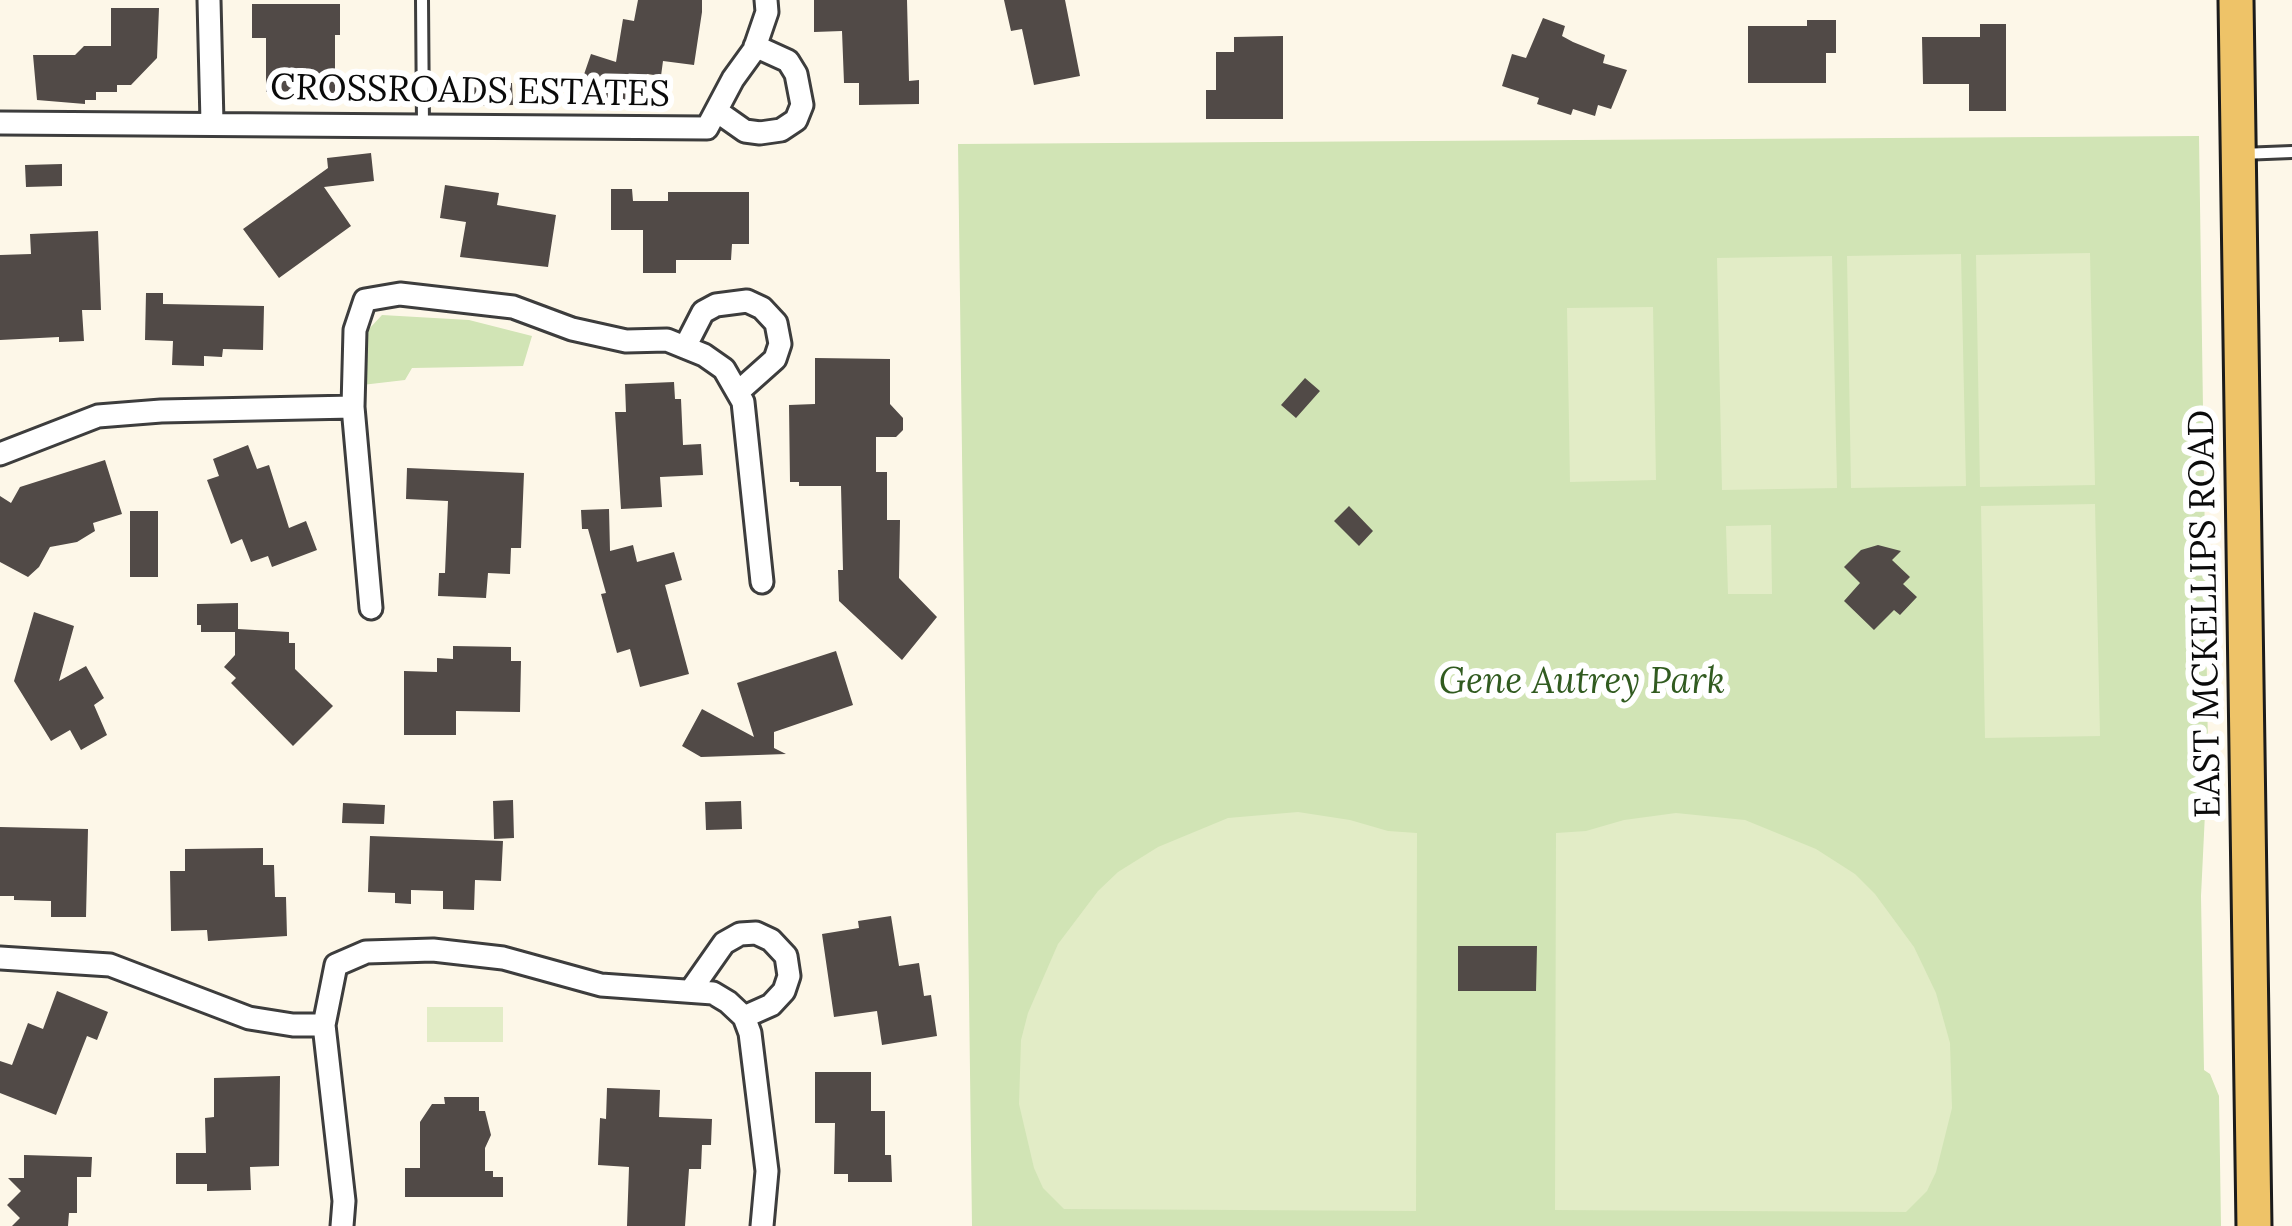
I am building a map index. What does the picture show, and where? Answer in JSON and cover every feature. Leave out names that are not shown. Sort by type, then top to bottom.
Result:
[{"type":"main road","name":"EAST MCKELLIPS ROAD","points":[[2236,0],[2254,1226]]},
{"type":"street","points":[[209,0],[212,122]]},
{"type":"street","name":"CROSSROADS ESTATES","points":[[0,123],[707,128],[755,46],[766,0]]},
{"type":"street","name":"CROSSROADS ESTATES","points":[[718,112],[745,131],[760,133],[781,130],[796,120],[802,105],[796,74],[788,61],[755,46]]},
{"type":"street","points":[[371,608],[353,407],[355,330],[365,300],[400,294],[513,307],[572,329],[626,341],[667,340],[724,369],[743,402],[763,582]]},
{"type":"street","points":[[685,347],[703,312],[716,305],[747,301],[762,308],[776,323],[780,344],[775,359],[738,392]]},
{"type":"street","points":[[0,454],[98,416],[353,407]]},
{"type":"street","points":[[691,990],[724,943],[740,934],[756,933],[771,940],[785,956],[789,976],[784,991],[771,1005],[744,1017]]},
{"type":"street","points":[[342,1226],[344,1201],[324,1025],[337,965],[366,952],[467,952],[601,985],[712,993],[744,1017],[753,1049],[767,1171],[762,1226]]},
{"type":"street","points":[[0,958],[110,965],[249,1018],[324,1025]]},
{"type":"lane","points":[[422,0],[423,124]]},
{"type":"lane","points":[[2238,154],[2292,152]]},
{"type":"green space","name":"Gene Autrey Park","points":[[2199,136],[2208,751],[2201,896],[2204,1070],[2219,1096],[2221,1226],[972,1226],[958,144]]},
{"type":"green space","points":[[2090,253],[2095,485],[1980,487],[1976,255]]},
{"type":"green space","points":[[1961,254],[1966,486],[1851,488],[1847,256]]},
{"type":"green space","points":[[1832,256],[1837,488],[1722,490],[1717,258]]},
{"type":"green space","points":[[1653,307],[1656,480],[1570,482],[1567,308]]},
{"type":"green space","points":[[382,315],[469,320],[532,336],[523,366],[412,368],[405,380],[362,385],[368,330]]},
{"type":"green space","points":[[2095,504],[2100,736],[1985,738],[1981,506]]},
{"type":"green space","points":[[1771,525],[1772,594],[1728,594],[1726,526]]},
{"type":"green space","points":[[1298,812],[1417,833],[1416,1211],[1064,1209],[1043,1188],[1034,1168],[1019,1104],[1021,1040],[1058,944],[1098,891],[1158,847],[1228,818]]},
{"type":"green space","points":[[1676,813],[1745,820],[1816,849],[1855,874],[1875,894],[1914,947],[1936,993],[1950,1043],[1952,1108],[1936,1172],[1927,1191],[1906,1212],[1555,1210],[1556,833]]},
{"type":"green space","points":[[427,1007],[503,1007],[503,1042],[427,1042]]},
{"type":"building","points":[[638,0],[702,0],[702,12],[694,65],[663,61],[661,76],[647,74],[635,108],[579,89],[591,54],[616,62],[623,19],[634,21]]},
{"type":"building","points":[[814,0],[907,0],[909,81],[919,80],[919,104],[859,105],[859,83],[844,83],[842,31],[814,32]]},
{"type":"building","points":[[1004,0],[1065,0],[1080,76],[1034,85],[1022,29],[1011,31]]},
{"type":"building","points":[[252,4],[340,4],[335,93],[266,92],[266,38],[252,38]]},
{"type":"building","points":[[111,8],[159,8],[157,58],[131,85],[117,85],[117,92],[96,92],[96,100],[85,100],[85,104],[37,100],[33,55],[75,55],[84,46],[111,46]]},
{"type":"building","points":[[1543,18],[1565,26],[1562,36],[1605,55],[1603,63],[1627,70],[1611,109],[1598,105],[1595,116],[1573,109],[1571,115],[1502,86],[1512,54],[1526,58]]},
{"type":"building","points":[[1807,20],[1836,20],[1836,53],[1826,53],[1826,83],[1748,83],[1748,26],[1807,26]]},
{"type":"building","points":[[1980,24],[2006,24],[2006,111],[1969,111],[1969,84],[1923,84],[1922,37],[1980,37]]},
{"type":"building","points":[[1283,36],[1283,119],[1206,119],[1206,90],[1216,90],[1216,52],[1234,52],[1234,37]]},
{"type":"building","points":[[489,83],[512,83],[513,105],[452,106],[452,88],[489,87]]},
{"type":"building","points":[[371,153],[374,181],[324,187],[351,226],[279,278],[243,229],[328,168],[327,158]]},
{"type":"building","points":[[62,164],[62,186],[26,187],[25,165]]},
{"type":"building","points":[[445,185],[499,193],[497,205],[556,215],[548,267],[460,257],[466,222],[440,218]]},
{"type":"building","points":[[611,189],[632,189],[633,201],[668,201],[668,192],[749,192],[749,244],[732,244],[731,260],[676,260],[676,273],[643,273],[643,230],[611,230]]},
{"type":"building","points":[[98,231],[101,310],[82,310],[84,341],[59,342],[59,337],[0,340],[0,255],[31,254],[30,234]]},
{"type":"building","points":[[146,293],[163,293],[163,304],[264,306],[263,350],[223,349],[222,357],[204,356],[204,366],[172,365],[173,341],[145,340]]},
{"type":"building","points":[[815,358],[890,359],[890,404],[903,418],[903,430],[896,437],[876,437],[876,472],[887,472],[887,520],[900,520],[899,578],[937,617],[902,660],[839,601],[841,486],[790,482],[789,405],[815,404]]},
{"type":"building","points":[[1305,378],[1320,391],[1296,418],[1281,405]]},
{"type":"building","points":[[674,382],[675,399],[681,399],[683,445],[701,444],[703,475],[660,477],[662,507],[621,509],[615,412],[626,412],[625,384]]},
{"type":"building","points":[[248,445],[257,469],[269,465],[289,528],[306,521],[317,550],[272,567],[268,556],[251,562],[242,539],[231,544],[207,480],[219,476],[213,459]]},
{"type":"building","points":[[105,460],[122,514],[93,523],[95,531],[77,542],[50,547],[28,577],[0,562],[0,496],[11,503],[20,487]]},
{"type":"building","points":[[407,468],[524,473],[521,548],[511,548],[510,574],[488,573],[486,598],[438,596],[439,573],[445,573],[448,501],[406,499]]},
{"type":"building","points":[[1349,506],[1373,531],[1359,546],[1334,521]]},
{"type":"building","points":[[609,509],[610,551],[633,545],[637,562],[674,552],[682,580],[665,585],[689,674],[640,687],[630,649],[617,653],[588,529],[582,529],[581,510]]},
{"type":"building","points":[[130,511],[158,511],[158,577],[130,577]]},
{"type":"building","points":[[1878,545],[1901,551],[1892,560],[1910,577],[1903,584],[1917,597],[1900,615],[1894,610],[1874,630],[1844,601],[1860,583],[1844,567],[1861,550]]},
{"type":"building","points":[[238,603],[238,629],[289,632],[289,643],[295,643],[295,669],[333,706],[293,746],[231,683],[236,678],[224,667],[235,655],[235,632],[201,632],[197,625],[197,604]]},
{"type":"building","points":[[34,612],[74,626],[59,681],[86,666],[104,698],[94,705],[107,735],[81,750],[70,730],[51,741],[14,681]]},
{"type":"building","points":[[453,646],[511,647],[511,661],[521,661],[520,712],[456,711],[456,735],[404,735],[404,671],[437,672],[437,658],[453,659]]},
{"type":"building","points":[[836,651],[853,705],[774,732],[774,748],[786,754],[701,757],[682,746],[702,709],[754,737],[737,683]]},
{"type":"building","points":[[513,800],[514,838],[494,839],[493,801]]},
{"type":"building","points":[[741,801],[742,829],[706,830],[705,802]]},
{"type":"building","points":[[343,803],[385,805],[384,824],[342,823]]},
{"type":"building","points":[[0,827],[88,829],[86,917],[51,917],[51,901],[0,896]]},
{"type":"building","points":[[370,836],[503,841],[501,881],[475,880],[474,910],[443,909],[443,891],[411,890],[411,904],[395,903],[395,893],[368,892]]},
{"type":"building","points":[[263,848],[263,865],[274,865],[275,897],[286,897],[287,936],[208,941],[207,930],[171,931],[170,871],[185,871],[185,849]]},
{"type":"building","points":[[891,916],[899,966],[919,963],[924,996],[931,995],[937,1036],[882,1045],[877,1011],[834,1017],[822,934]]},
{"type":"building","points":[[1458,946],[1537,946],[1536,991],[1458,991]]},
{"type":"building","points":[[57,991],[108,1012],[97,1040],[87,1036],[56,1115],[0,1093],[0,1061],[12,1065],[28,1023],[43,1029]]},
{"type":"building","points":[[815,1072],[871,1072],[871,1111],[885,1111],[885,1155],[891,1155],[892,1182],[848,1182],[848,1174],[834,1174],[835,1123],[815,1123]]},
{"type":"building","points":[[280,1076],[279,1166],[250,1167],[251,1190],[207,1191],[207,1184],[176,1184],[176,1153],[206,1153],[205,1118],[214,1117],[214,1078]]},
{"type":"building","points":[[607,1088],[660,1090],[659,1117],[712,1119],[711,1145],[702,1145],[701,1169],[689,1169],[685,1226],[627,1226],[629,1167],[598,1165]]},
{"type":"building","points":[[444,1097],[479,1097],[479,1111],[485,1111],[491,1135],[485,1148],[485,1171],[503,1177],[503,1197],[405,1197],[405,1168],[420,1168],[420,1122],[432,1104],[445,1104]]},
{"type":"building","points":[[24,1155],[92,1157],[91,1177],[77,1177],[77,1213],[69,1213],[68,1226],[12,1226],[20,1218],[7,1205],[21,1191],[8,1178],[24,1178]]}]
